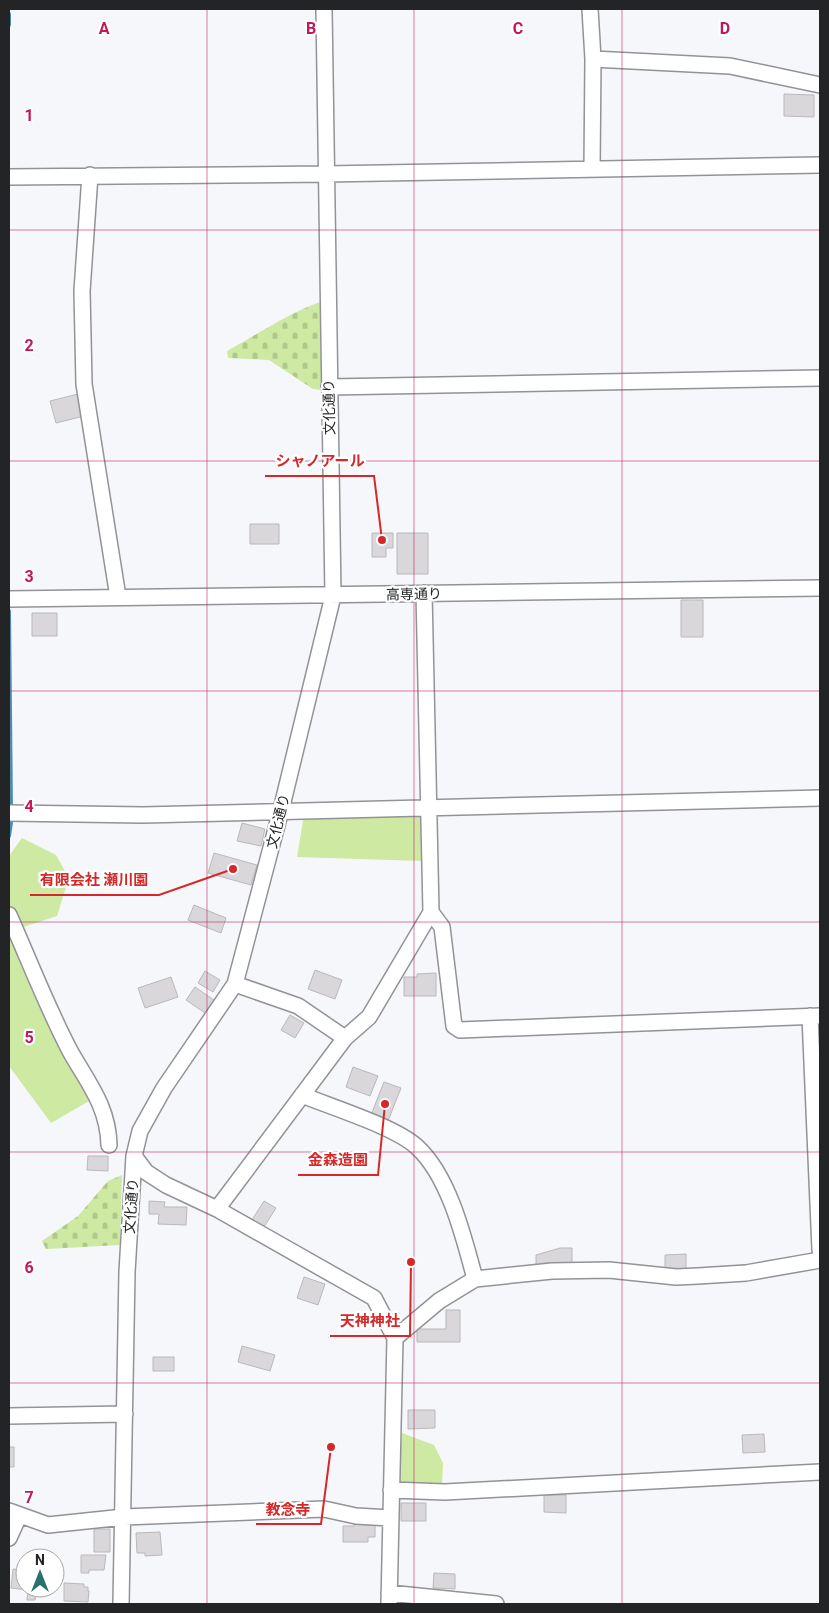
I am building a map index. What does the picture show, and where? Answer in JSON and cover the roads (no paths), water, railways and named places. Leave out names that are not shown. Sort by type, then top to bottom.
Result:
[{"type":"street","name":"文化通り","points":[[121,1604],[127,1272],[134,1156],[140,1132],[164,1088],[235,984],[281,810],[333,596],[324,9]]},
{"type":"street","points":[[590,9],[593,59],[592,168]]},
{"type":"street","points":[[593,59],[730,66],[820,85]]},
{"type":"street","points":[[9,176],[326,174],[820,164]]},
{"type":"street","points":[[90,175],[82,291],[84,384],[118,597]]},
{"type":"street","points":[[329,387],[820,378]]},
{"type":"street","name":"高専通り","points":[[15,599],[820,588]]},
{"type":"street","points":[[217,1209],[345,1038],[369,1017],[431,912],[424,593]]},
{"type":"street","points":[[16,813],[143,814],[820,798]]},
{"type":"street","points":[[431,912],[442,927],[454,1026],[460,1030],[815,1016],[820,1250]]},
{"type":"street","points":[[9,915],[71,1051],[92,1088],[109,1124],[109,1145]]},
{"type":"street","points":[[235,984],[298,1006],[345,1038]]},
{"type":"street","points":[[302,1095],[390,1131],[416,1146],[435,1167],[459,1225],[475,1279]]},
{"type":"street","points":[[134,1156],[146,1172],[217,1209],[374,1298],[395,1338],[389,1599],[496,1604]]},
{"type":"street","points":[[395,1338],[439,1301],[475,1279],[552,1271],[609,1270],[676,1277],[698,1276],[746,1273],[820,1260]]},
{"type":"street","points":[[9,1416],[125,1414]]},
{"type":"street","points":[[391,1490],[446,1492],[820,1472]]},
{"type":"street","points":[[9,1538],[14,1514],[48,1525],[124,1517],[324,1509],[356,1516],[390,1518]]},
{"type":"waterway","points":[[9,14],[9,25]]},
{"type":"waterway","points":[[9,611],[11,809]]},
{"type":"waterway","points":[[9,836],[12,816]]},
{"type":"place","name":"シャノアール","points":[[382,540]]},
{"type":"place","name":"有限会社 瀬川園","points":[[233,869]]},
{"type":"place","name":"金森造園","points":[[385,1104]]},
{"type":"place","name":"天神神社","points":[[411,1262]]},
{"type":"place","name":"教念寺","points":[[331,1447]]}]
